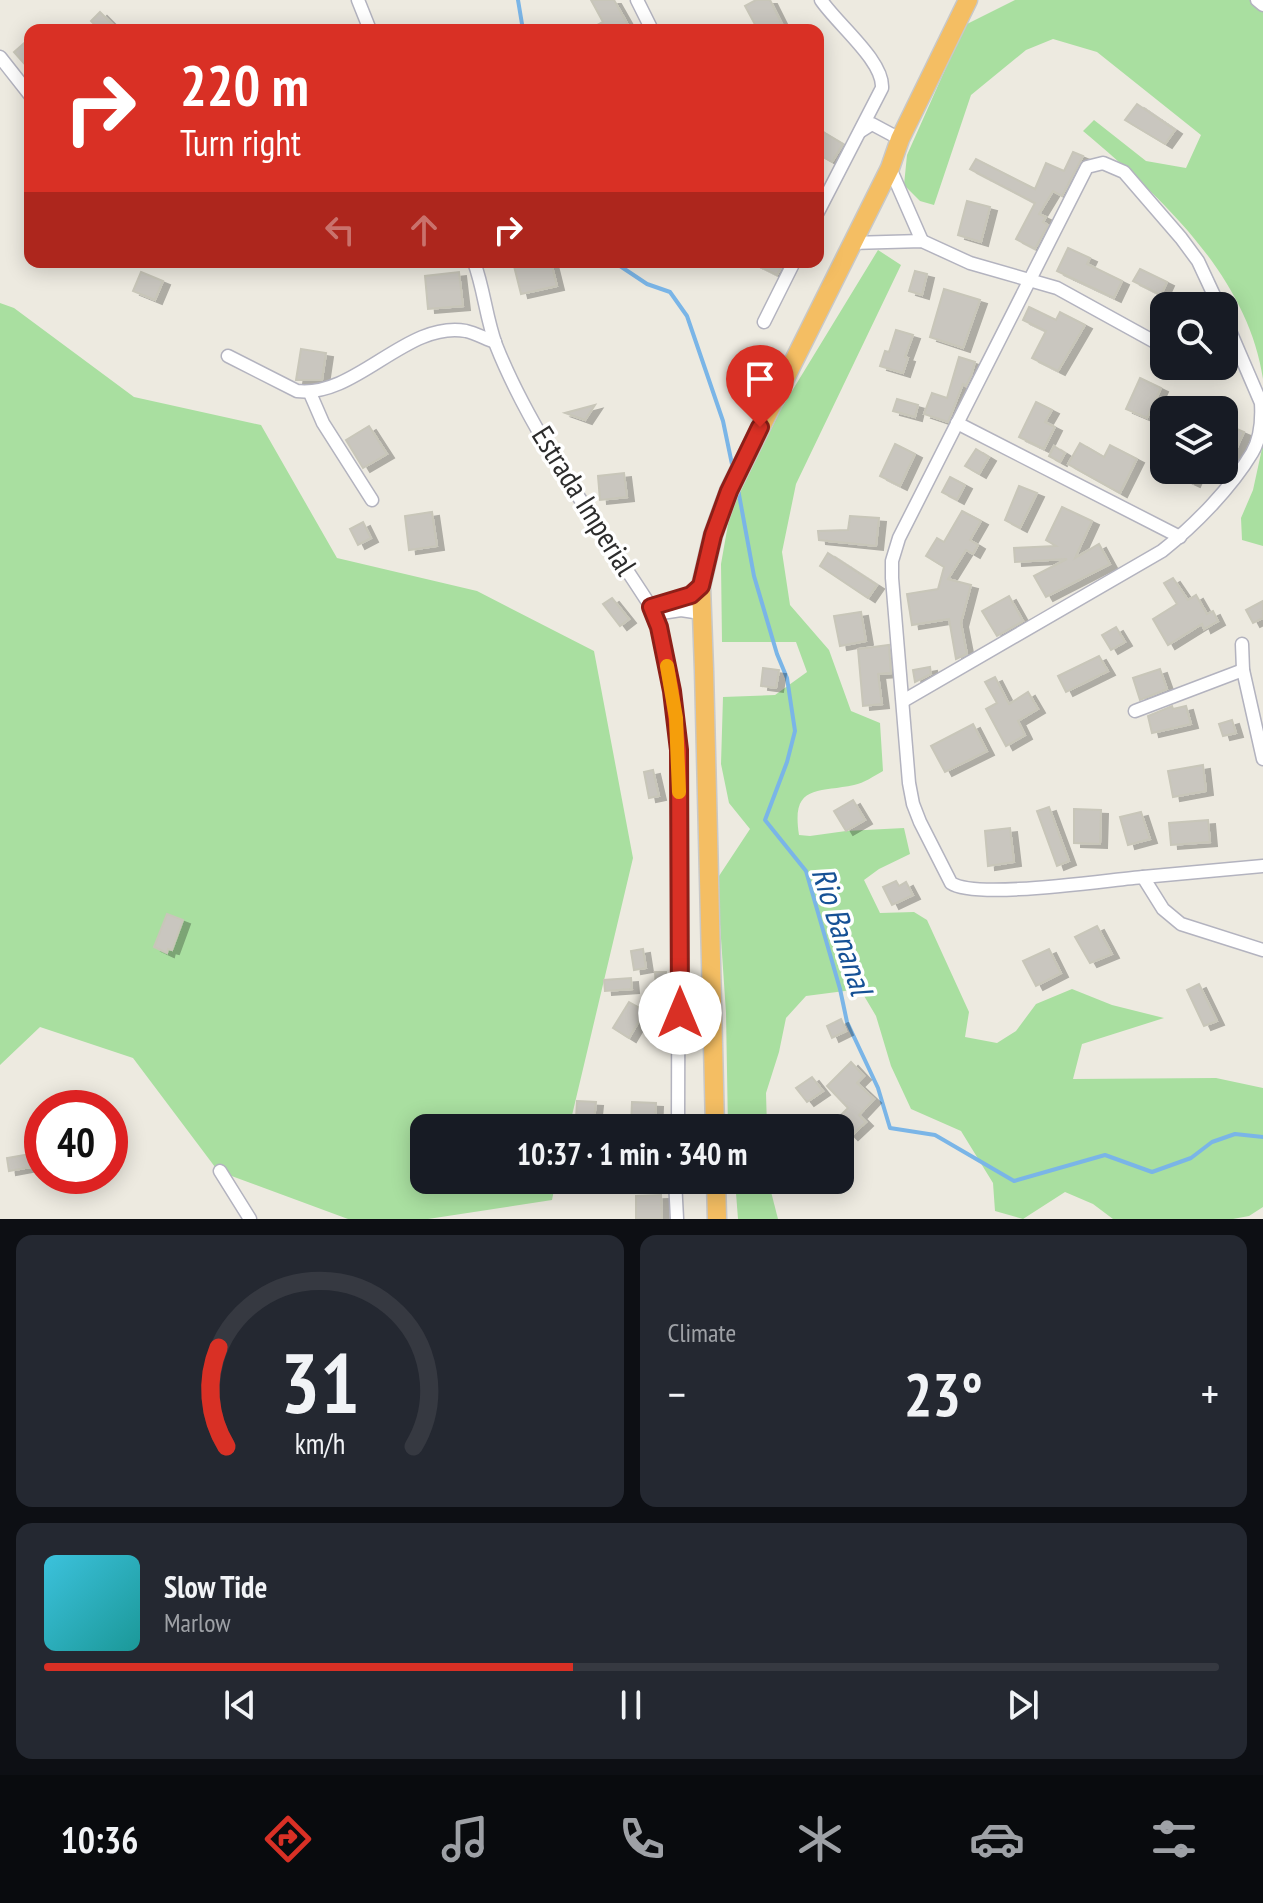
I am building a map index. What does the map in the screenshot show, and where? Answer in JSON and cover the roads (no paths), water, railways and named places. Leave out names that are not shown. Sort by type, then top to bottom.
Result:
[{"type":"highway","points":[[715,1114],[701,613],[705,567],[729,491],[890,168],[900,139],[968,0]]},
{"type":"highway","points":[[716,1194],[717,1219]]},
{"type":"street","points":[[358,0],[368,24]]},
{"type":"street","points":[[637,0],[649,24]]},
{"type":"street","points":[[821,0],[874,61],[880,71],[882,88],[861,131],[824,185]]},
{"type":"street","points":[[1257,0],[1263,5]]},
{"type":"street","points":[[0,57],[24,87]]},
{"type":"street","points":[[861,131],[872,124],[900,139]]},
{"type":"street","points":[[1212,292],[1198,261],[1124,172],[1103,163],[1094,163],[1084,172],[899,538],[892,561],[893,607],[913,804],[951,883],[959,889],[987,891],[1263,866]]},
{"type":"street","points":[[890,168],[922,241]]},
{"type":"street","points":[[851,243],[922,241],[970,263],[1075,297],[1150,339]]},
{"type":"street","name":"Estrada Imperial","points":[[476,268],[495,342],[516,390],[653,611],[672,691],[679,750],[678,1114]]},
{"type":"street","points":[[764,322],[791,268]]},
{"type":"street","points":[[228,356],[297,391],[310,393],[332,386],[423,338],[446,331],[467,331],[495,342]]},
{"type":"street","points":[[903,701],[1162,551],[1180,537],[1234,476],[1252,452],[1259,436],[1261,403],[1238,348]]},
{"type":"street","points":[[310,393],[323,423],[372,500]]},
{"type":"street","points":[[957,423],[1180,537]]},
{"type":"street","points":[[653,611],[691,595],[701,586]]},
{"type":"street","points":[[653,611],[701,613]]},
{"type":"street","points":[[1242,644],[1243,670],[1263,759]]},
{"type":"street","points":[[1135,711],[1243,670]]},
{"type":"street","points":[[1143,877],[1163,909],[1181,924],[1263,950]]},
{"type":"street","points":[[220,1171],[250,1219]]},
{"type":"street","points":[[676,1194],[677,1219]]},
{"type":"waterway","name":"Rio Bananal","points":[[518,0],[522,24]]},
{"type":"waterway","name":"Rio Bananal","points":[[623,268],[647,284],[670,292],[687,316],[723,421],[733,469]]},
{"type":"waterway","name":"Rio Bananal","points":[[738,489],[754,576],[787,678],[795,731],[765,820],[806,871],[847,1022],[878,1088],[890,1128],[935,1135],[1014,1181],[1105,1155],[1152,1172],[1191,1158],[1212,1142],[1235,1134],[1263,1137]]}]
